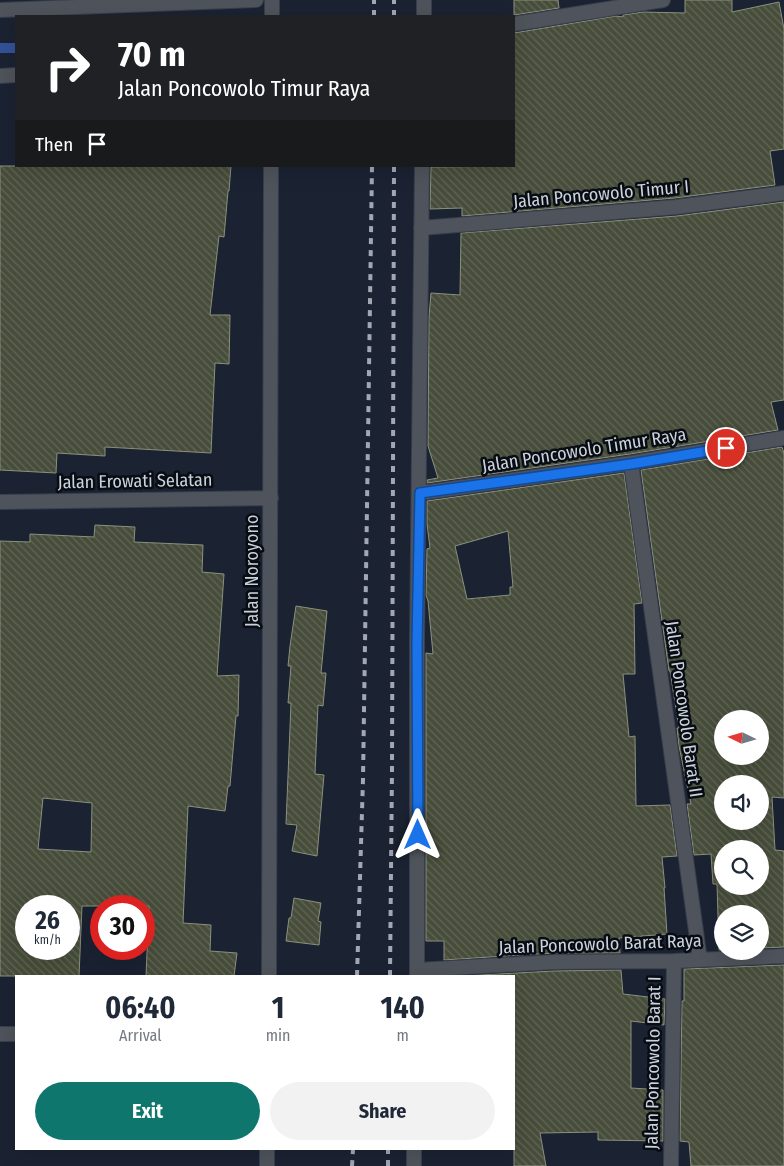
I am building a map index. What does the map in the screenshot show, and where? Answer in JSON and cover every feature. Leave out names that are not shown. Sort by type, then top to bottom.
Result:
[{"type":"street","points":[[0,10],[256,0]]},
{"type":"street","points":[[272,0],[272,15]]},
{"type":"street","points":[[424,0],[424,15]]},
{"type":"street","points":[[515,24],[663,0]]},
{"type":"street","points":[[0,76],[15,75]]},
{"type":"street","name":"Jalan Noroyono","points":[[268,975],[272,167]]},
{"type":"street","points":[[418,973],[417,643],[422,167]]},
{"type":"street","name":"Jalan Poncowolo Timur I","points":[[421,228],[676,207],[784,194]]},
{"type":"street","name":"Jalan Poncowolo Timur Raya","points":[[420,493],[631,464],[784,438]]},
{"type":"street","name":"Jalan Poncowolo Barat II","points":[[631,464],[700,960]]},
{"type":"street","name":"Jalan Erowati Selatan","points":[[0,502],[271,498]]},
{"type":"street","name":"Jalan Poncowolo Barat Raya","points":[[418,973],[554,962],[674,961],[784,956]]},
{"type":"street","name":"Jalan Poncowolo Barat I","points":[[670,1166],[674,961]]},
{"type":"street","points":[[0,1034],[15,1034]]},
{"type":"street","points":[[267,1150],[267,1166]]},
{"type":"street","points":[[414,1150],[414,1166]]},
{"type":"building","points":[[514,0],[558,0],[559,8],[514,15]]},
{"type":"building","points":[[685,0],[732,0],[732,12],[779,2],[784,29],[784,149],[770,151],[775,185],[675,198],[462,216],[462,208],[430,209],[431,167],[515,167],[515,33],[616,16],[623,17],[623,15],[643,12],[685,13]]},
{"type":"building","points":[[0,166],[231,167],[224,237],[219,236],[210,315],[230,315],[229,364],[215,363],[211,453],[105,447],[105,456],[57,453],[56,473],[0,470]]},
{"type":"building","points":[[784,202],[784,400],[771,402],[778,430],[630,454],[427,483],[427,480],[438,478],[428,446],[429,317],[431,293],[460,295],[461,233],[677,216]]},
{"type":"building","points":[[782,447],[784,453],[784,798],[772,797],[775,850],[784,851],[784,947],[769,948],[769,905],[718,905],[717,895],[769,895],[769,840],[714,840],[714,884],[711,854],[694,855],[687,804],[691,804],[679,746],[677,728],[679,728],[669,671],[641,470]]},
{"type":"building","points":[[624,473],[642,603],[634,604],[635,674],[623,674],[629,737],[635,736],[636,806],[670,805],[677,856],[662,857],[667,934],[619,938],[620,953],[553,953],[444,960],[444,941],[426,941],[426,653],[433,654],[426,595],[427,549],[430,548],[427,501]],"holes":[[[508,531],[513,587],[510,587],[510,595],[467,599],[455,546]]]},
{"type":"building","points":[[95,525],[135,527],[134,542],[203,545],[202,572],[224,574],[217,676],[239,675],[238,716],[236,716],[230,786],[228,786],[225,811],[188,806],[183,923],[211,925],[210,951],[237,953],[234,975],[146,975],[147,960],[155,960],[155,895],[90,895],[90,906],[82,906],[80,953],[80,895],[15,895],[15,960],[80,960],[79,975],[0,976],[0,541],[30,542],[30,534],[94,537]],"holes":[[[43,798],[92,803],[91,852],[38,849]]]},
{"type":"building","points":[[296,606],[327,611],[321,673],[326,673],[323,706],[318,705],[315,774],[324,775],[317,856],[292,851],[297,825],[286,824],[291,703],[288,703],[291,666],[288,666]]},
{"type":"building","points":[[294,898],[321,903],[318,921],[321,922],[319,945],[286,941]]},
{"type":"building","points":[[784,965],[784,1166],[691,1166],[689,1142],[680,1141],[684,969]]},
{"type":"building","points":[[621,970],[623,994],[665,999],[664,1025],[631,1021],[631,1088],[663,1090],[663,1141],[598,1140],[598,1132],[540,1133],[546,1166],[514,1166],[515,975],[480,975]]},
{"type":"waterway","points":[[0,48],[15,48]]},
{"type":"railway","points":[[374,0],[374,15]]},
{"type":"railway","points":[[394,0],[394,15]]},
{"type":"railway","points":[[357,975],[363,779],[372,167]]},
{"type":"railway","points":[[390,975],[394,167]]},
{"type":"railway","points":[[352,1166],[353,1150]]},
{"type":"railway","points":[[388,1150],[388,1166]]},
{"type":"route","points":[[418,835],[417,643],[420,493],[631,464],[726,448]]}]
